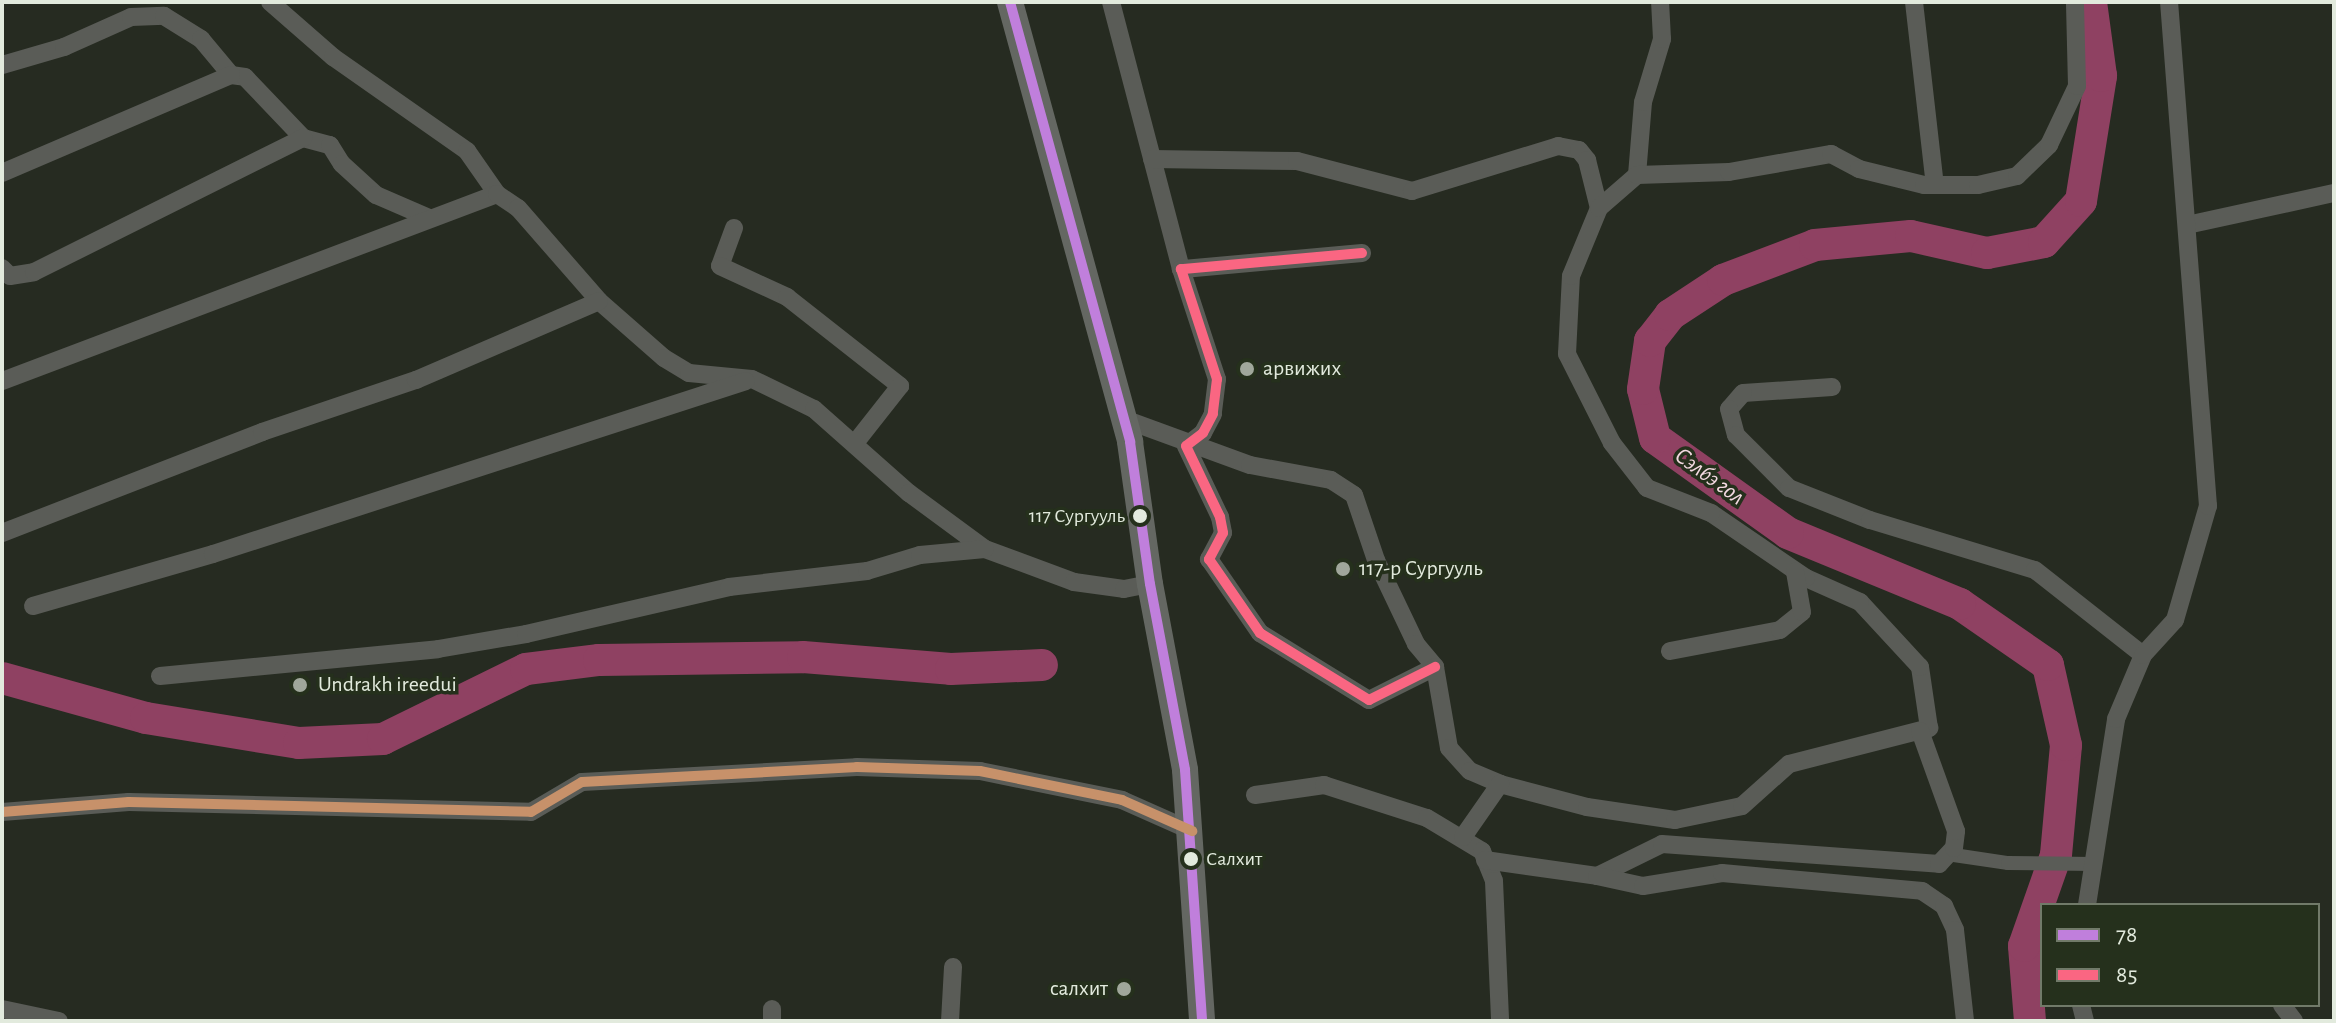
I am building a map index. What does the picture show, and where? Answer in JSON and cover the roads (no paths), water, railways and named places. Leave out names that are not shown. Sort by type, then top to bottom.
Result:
[{"type":"main road","points":[[1010,2],[1124,419],[1192,831],[1202,1021]]},
{"type":"street","points":[[270,2],[333,57],[467,151],[497,194],[518,208],[599,301],[664,358],[689,373],[752,379],[814,409],[856,442],[909,493],[985,549],[1074,582],[1124,589],[1150,584]]},
{"type":"street","points":[[1111,2],[1181,269],[1217,379],[1213,414],[1203,433],[1186,446]]},
{"type":"street","points":[[1637,175],[1643,102],[1662,39],[1660,2]]},
{"type":"street","points":[[1914,2],[1935,185]]},
{"type":"street","points":[[1124,419],[1186,446],[1250,465],[1331,480],[1354,495],[1376,560],[1416,644],[1435,667],[1449,748],[1470,771],[1500,784],[1587,807],[1675,820],[1742,806],[1789,764],[1929,728],[1920,667],[1860,602],[1795,572],[1711,513],[1647,488],[1612,443],[1567,354],[1571,276],[1599,208],[1637,175],[1729,172],[1831,154],[1859,169],[1935,185],[1978,185],[2017,176],[2049,145],[2077,86],[2075,2]]},
{"type":"street","points":[[2087,903],[2116,719],[2143,655],[2175,620],[2208,506],[2169,2]]},
{"type":"street","points":[[2,65],[64,47],[131,17],[150,14],[164,16],[201,39],[231,75]]},
{"type":"street","points":[[2,173],[231,75],[245,77],[303,138],[330,145],[342,164],[376,195],[427,217]]},
{"type":"street","points":[[2,268],[10,276],[34,272],[303,138]]},
{"type":"street","points":[[1152,159],[1297,161],[1412,191],[1558,146],[1579,150],[1587,160],[1599,208]]},
{"type":"street","points":[[2187,225],[2334,193]]},
{"type":"street","points":[[2,381],[427,217],[497,194]]},
{"type":"street","points":[[734,228],[720,266],[787,297],[900,386],[856,442]]},
{"type":"street","points":[[1181,269],[1362,253]]},
{"type":"street","points":[[2,533],[262,432],[416,380],[599,301]]},
{"type":"street","points":[[33,606],[242,545],[752,379]]},
{"type":"street","points":[[1832,387],[1743,393],[1729,409],[1736,435],[1789,488],[1870,520],[2035,570],[2143,655]]},
{"type":"street","points":[[1186,446],[1220,517],[1223,533],[1209,559],[1260,633],[1369,700],[1435,667]]},
{"type":"street","points":[[160,676],[438,649],[526,634],[729,587],[867,571],[920,555],[985,549]]},
{"type":"street","points":[[1670,651],[1780,630],[1802,612],[1795,572]]},
{"type":"street","points":[[1597,876],[1662,844],[1928,866],[1939,864],[1954,848],[1956,831],[1920,731]]},
{"type":"street","points":[[2,812],[129,802],[531,812],[589,781],[857,767],[980,771],[1122,800],[1192,831]]},
{"type":"street","points":[[1463,837],[1500,784]]},
{"type":"street","points":[[1255,795],[1324,785],[1427,818],[1463,837],[1485,860],[1494,881],[1500,1021]]},
{"type":"street","points":[[1947,854],[2008,863],[2094,864]]},
{"type":"street","points":[[1485,860],[1643,886],[1722,873],[1922,891],[1944,906],[1955,930],[1965,1021]]},
{"type":"street","points":[[950,1021],[953,967]]},
{"type":"street","points":[[2,1009],[59,1021]]},
{"type":"waterway","name":"Сэлбэ гол","points":[[2030,1021],[2024,946],[2056,855],[2066,745],[2048,665],[1960,604],[1788,533],[1655,438],[1643,389],[1650,341],[1670,315],[1723,280],[1815,245],[1911,236],[1987,253],[2044,242],[2081,201],[2101,76],[2091,2]]},
{"type":"waterway","points":[[2,678],[146,718],[299,743],[383,739],[526,669],[599,660],[803,657],[951,669],[1042,665]]},
{"type":"place","name":"арвижих","points":[[1247,369]]},
{"type":"place","name":"117 Сургууль","points":[[1140,516]]},
{"type":"place","name":"117-р Сургууль","points":[[1343,569]]},
{"type":"place","name":"Undrakh ireedui","points":[[300,685]]},
{"type":"place","name":"Салхит","points":[[1191,859]]},
{"type":"place","name":"салхит","points":[[1124,989]]}]
